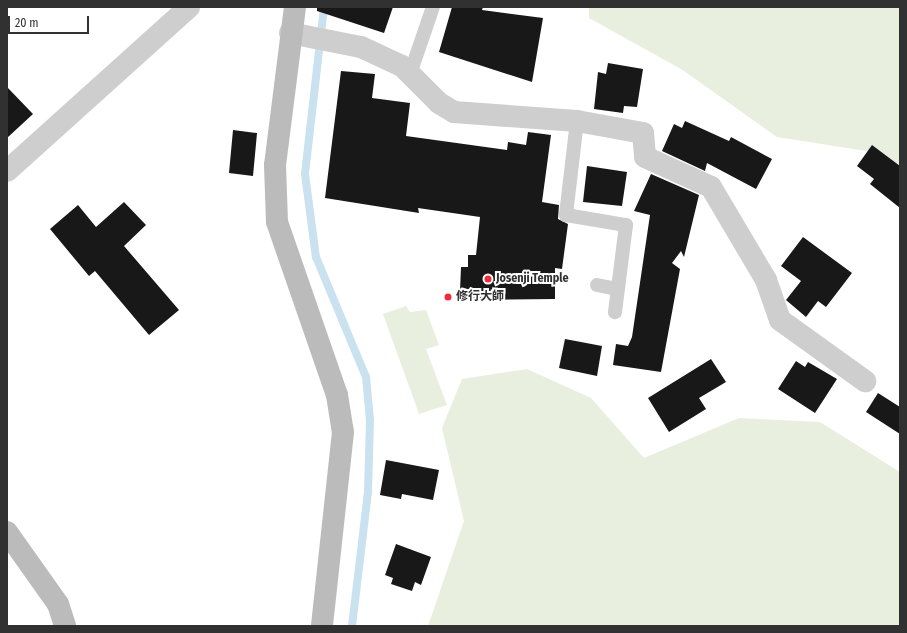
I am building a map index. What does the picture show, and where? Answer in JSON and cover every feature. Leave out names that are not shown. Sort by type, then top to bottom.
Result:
[{"type":"street","points":[[7,171],[189,7]]},
{"type":"street","points":[[295,7],[290,33],[274,175],[277,222],[337,394],[343,432],[322,626]]},
{"type":"street","points":[[290,33],[361,47],[402,66],[439,103],[454,112],[577,121],[642,133],[645,157],[711,187],[766,280],[780,320],[865,381]]},
{"type":"street","points":[[7,532],[58,604],[65,626]]},
{"type":"lane","points":[[410,74],[434,7]]},
{"type":"lane","points":[[577,121],[566,215],[626,225],[615,312]]},
{"type":"lane","points":[[598,285],[618,289]]},
{"type":"green space","points":[[589,7],[900,7],[900,172],[885,154],[777,137],[681,69],[589,18]]},
{"type":"green space","points":[[406,306],[410,312],[426,310],[439,345],[426,349],[447,405],[419,414],[383,314]]},
{"type":"green space","points":[[527,369],[591,398],[644,458],[739,418],[820,422],[900,472],[900,626],[428,626],[464,521],[442,428],[462,379]]},
{"type":"building","points":[[317,7],[393,7],[384,33],[317,11]]},
{"type":"building","points":[[452,7],[483,7],[482,10],[543,18],[532,82],[439,52]]},
{"type":"building","points":[[608,63],[643,69],[637,107],[624,106],[623,113],[594,109],[598,72],[606,74]]},
{"type":"building","points":[[341,71],[375,74],[372,98],[410,103],[406,136],[507,150],[508,142],[526,145],[528,132],[551,135],[542,202],[559,205],[558,219],[568,224],[562,269],[555,268],[555,299],[467,300],[467,291],[460,291],[461,267],[468,267],[468,255],[476,255],[480,217],[418,208],[419,213],[325,198]]},
{"type":"building","points":[[7,87],[33,114],[7,138]]},
{"type":"building","points":[[685,121],[729,141],[731,137],[772,159],[756,189],[707,163],[705,171],[662,151],[674,124],[682,128]]},
{"type":"building","points":[[233,130],[257,133],[253,176],[229,173]]},
{"type":"building","points":[[872,145],[900,166],[900,208],[870,184],[874,179],[857,166]]},
{"type":"building","points":[[587,166],[627,172],[622,206],[583,202]]},
{"type":"building","points":[[651,174],[699,195],[684,257],[681,251],[672,263],[680,269],[661,372],[613,365],[616,344],[628,346],[632,337],[650,215],[634,211]]},
{"type":"building","points":[[124,202],[146,225],[124,246],[179,310],[149,335],[95,271],[89,276],[50,229],[78,205],[96,227]]},
{"type":"building","points":[[803,237],[852,273],[826,307],[818,301],[806,317],[786,300],[801,281],[781,266]]},
{"type":"building","points":[[565,339],[602,346],[597,376],[559,368]]},
{"type":"building","points":[[711,359],[726,382],[699,398],[706,409],[669,432],[648,398]]},
{"type":"building","points":[[796,361],[805,367],[808,362],[837,379],[815,413],[778,389]]},
{"type":"building","points":[[878,393],[900,407],[900,434],[866,412]]},
{"type":"building","points":[[386,460],[439,470],[433,500],[402,494],[401,499],[380,495]]},
{"type":"building","points":[[396,544],[431,557],[421,585],[415,582],[412,591],[391,584],[393,578],[385,575]]},
{"type":"waterway","points":[[324,7],[305,174],[316,257],[366,377],[370,420],[368,492],[352,626]]},
{"type":"place","name":"Josenji Temple","points":[[488,279]]},
{"type":"place","name":"修行大師","points":[[448,297]]}]
